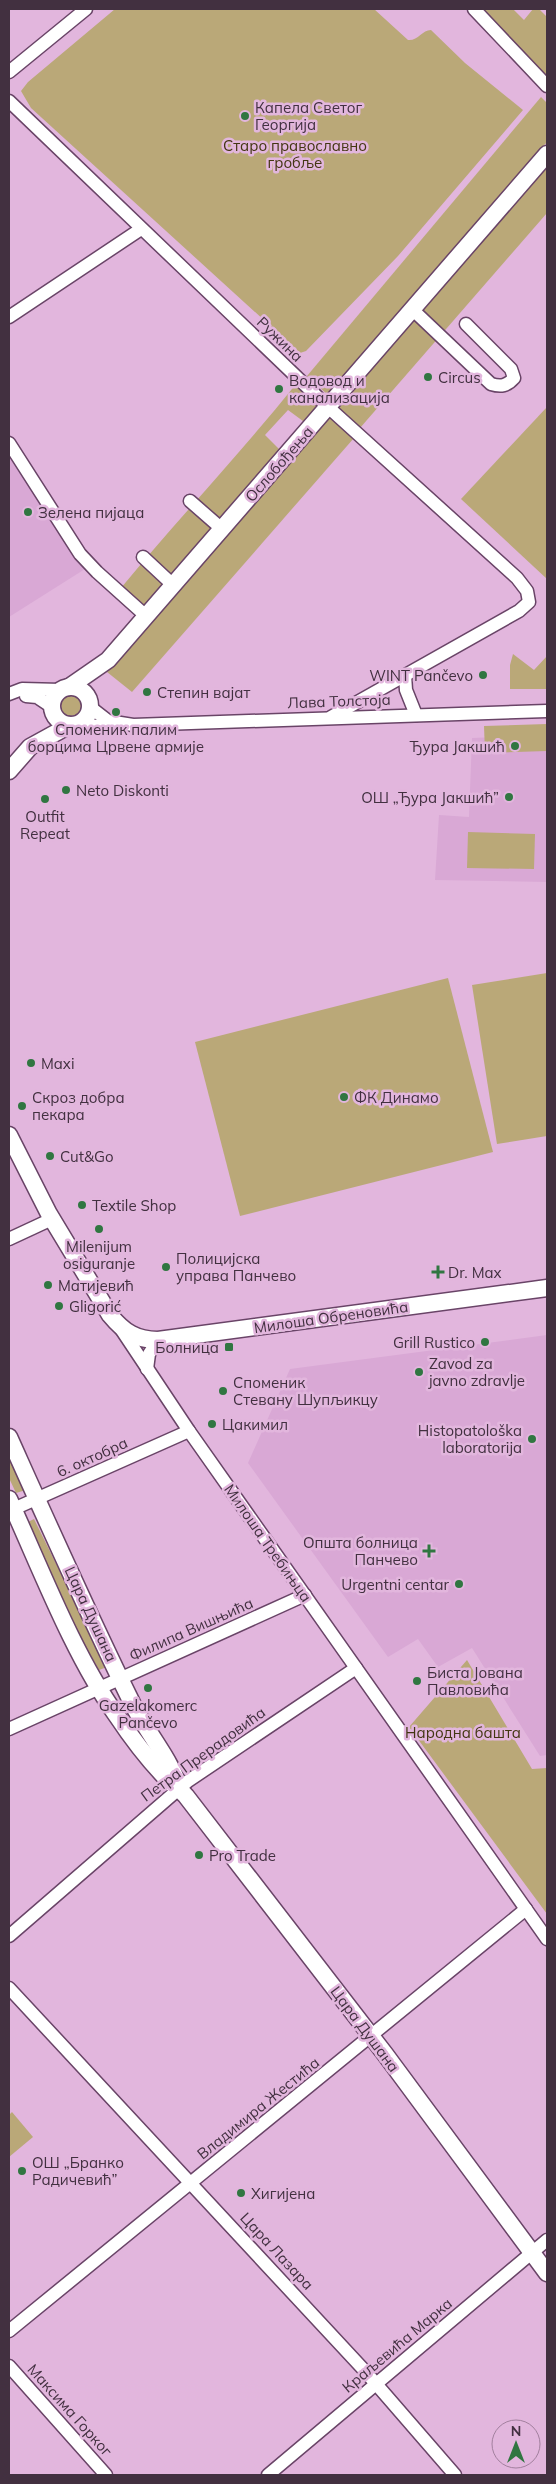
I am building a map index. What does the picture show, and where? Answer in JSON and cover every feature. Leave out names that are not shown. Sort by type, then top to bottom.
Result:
[{"type":"street","points":[[9,72],[86,9]]},
{"type":"street","points":[[474,9],[547,86]]},
{"type":"street","name":"Ружина","points":[[9,101],[328,407],[517,578],[530,597],[528,604],[519,611],[405,675]]},
{"type":"street","name":"Ослобођења","points":[[65,688],[108,660],[547,154]]},
{"type":"street","points":[[9,316],[141,229]]},
{"type":"street","points":[[412,310],[492,384],[504,386],[510,382],[514,378],[511,369],[466,324]]},
{"type":"street","points":[[9,443],[80,554],[146,616]]},
{"type":"street","points":[[190,501],[222,528]]},
{"type":"street","points":[[143,557],[173,585]]},
{"type":"street","name":"Ослобођења","points":[[90,705],[108,660]]},
{"type":"street","points":[[331,717],[405,675],[406,690],[416,714]]},
{"type":"street","points":[[9,771],[30,748],[52,709],[55,696],[65,688]]},
{"type":"street","points":[[9,694],[22,689],[65,688],[83,691],[90,705],[88,716],[30,748]]},
{"type":"street","points":[[9,700],[37,696],[52,709],[60,722],[73,725]]},
{"type":"street","name":"Лава Толстоја","points":[[90,705],[108,721],[133,725]]},
{"type":"street","name":"Лава Толстоја","points":[[73,725],[112,728],[133,725],[331,717],[547,711]]},
{"type":"street","name":"Милоша Требињца","points":[[9,1134],[52,1219],[147,1370],[547,1939]]},
{"type":"street","points":[[9,1238],[52,1219]]},
{"type":"street","name":"Милоша Обреновића","points":[[118,1325],[135,1337],[158,1340],[547,1288]]},
{"type":"street","points":[[147,1370],[149,1354],[158,1340]]},
{"type":"street","name":"6. октобра","points":[[10,1507],[37,1499],[189,1431]]},
{"type":"street","name":"Цара Душана","points":[[9,1437],[142,1722],[174,1772],[180,1788]]},
{"type":"street","name":"Цара Душана","points":[[10,1507],[98,1688],[148,1757],[166,1778],[180,1788],[371,2036],[547,2273]]},
{"type":"street","name":"Филипа Вишњића","points":[[9,1729],[305,1595]]},
{"type":"street","name":"Петра Прерадовића","points":[[9,1936],[180,1788],[356,1668]]},
{"type":"street","name":"Владимира Жестића","points":[[9,2331],[526,1909]]},
{"type":"street","name":"Цара Лазара","points":[[9,1988],[377,2384],[455,2475]]},
{"type":"street","name":"Краљевића Марка","points":[[268,2475],[547,2240]]},
{"type":"street","name":"Максима Горког","points":[[9,2366],[106,2475]]},
{"type":"shaded area","name":"Зелена пијаца","points":[[9,455],[85,569],[9,617]]},
{"type":"shaded area","name":"ОШ „Ђура Јакшић”","points":[[547,735],[547,882],[435,880],[439,815],[469,817],[472,738]]},
{"type":"shaded area","name":"Општа болница Панчево","points":[[547,1335],[547,1755],[540,1756],[472,1648],[438,1667],[418,1639],[388,1657],[248,1463],[290,1369]]},
{"type":"green space","name":"Старо православно гробље","points":[[115,9],[374,9],[408,40],[415,39],[431,30],[465,63],[523,110],[398,256],[306,351],[300,353],[31,108],[21,91],[28,82]]},
{"type":"green space","points":[[483,9],[513,9],[524,20],[533,9],[539,9],[547,17],[547,78]]},
{"type":"green space","points":[[541,97],[547,103],[547,142],[329,396],[307,376]]},
{"type":"green space","points":[[547,161],[547,213],[360,428],[336,405]]},
{"type":"green space","points":[[296,384],[322,406],[307,424],[288,410],[265,435],[281,451],[146,609],[121,588]]},
{"type":"green space","points":[[547,407],[547,579],[461,499]]},
{"type":"green space","points":[[327,414],[354,438],[132,692],[107,672],[117,656]]},
{"type":"green space","points":[[513,654],[534,670],[547,656],[547,689],[510,689],[510,665]]},
{"type":"green space","points":[[71,696],[78,699],[81,706],[78,713],[71,716],[64,713],[61,706],[64,699]]},
{"type":"green space","points":[[547,724],[547,751],[485,753],[484,726]]},
{"type":"green space","points":[[468,832],[535,834],[534,869],[467,868]]},
{"type":"green space","points":[[547,973],[547,1136],[497,1144],[472,985]]},
{"type":"green space","name":"ФК Динамо","points":[[448,978],[493,1152],[240,1216],[195,1042]]},
{"type":"green space","points":[[9,1452],[26,1490],[16,1493],[9,1478]]},
{"type":"green space","points":[[34,1519],[107,1667],[99,1670],[66,1612],[26,1523]]},
{"type":"green space","name":"Народна башта","points":[[467,1660],[532,1769],[547,1768],[547,1914],[409,1727]]},
{"type":"green space","points":[[12,2112],[33,2137],[9,2157],[9,2115]]},
{"type":"place","name":"Капела Светог Георгија","points":[[245,116]]},
{"type":"place","name":"Circus","points":[[428,377]]},
{"type":"place","name":"Водовод и канализација","points":[[279,389]]},
{"type":"place","name":"Зелена пијаца","points":[[28,512]]},
{"type":"place","name":"WINT Pančevo","points":[[483,675]]},
{"type":"place","name":"Степин вајат","points":[[147,692]]},
{"type":"place","name":"Споменик палим борцима Црвене армије","points":[[116,712]]},
{"type":"place","name":"Ђура Јакшић","points":[[515,746]]},
{"type":"place","name":"Neto Diskonti","points":[[66,790]]},
{"type":"place","name":"ОШ „Ђура Јакшић”","points":[[509,797]]},
{"type":"place","name":"Outfit Repeat","points":[[45,799]]},
{"type":"place","name":"Maxi","points":[[31,1063]]},
{"type":"place","name":"ФК Динамо","points":[[344,1097]]},
{"type":"place","name":"Скроз добра пекара","points":[[22,1106]]},
{"type":"place","name":"Cut&Go","points":[[50,1156]]},
{"type":"place","name":"Textile Shop","points":[[82,1205]]},
{"type":"place","name":"Milenijum osiguranje","points":[[99,1229]]},
{"type":"place","name":"Полицијска управа Панчево","points":[[166,1267]]},
{"type":"place","name":"Dr. Max","points":[[438,1272]]},
{"type":"place","name":"Матијевић","points":[[48,1285]]},
{"type":"place","name":"Gligorić","points":[[59,1306]]},
{"type":"place","name":"Grill Rustico","points":[[485,1342]]},
{"type":"place","name":"Болница","points":[[229,1347]]},
{"type":"place","name":"Zavod za javno zdravlje","points":[[419,1372]]},
{"type":"place","name":"Споменик Стевану Шупљикцу","points":[[223,1391]]},
{"type":"place","name":"Цакимил","points":[[212,1424]]},
{"type":"place","name":"Histopatološka laboratorija","points":[[532,1439]]},
{"type":"place","name":"Општа болница Панчево","points":[[429,1551]]},
{"type":"place","name":"Urgentni centar","points":[[459,1584]]},
{"type":"place","name":"Биста Јована Павловића","points":[[417,1681]]},
{"type":"place","name":"Gazelakomerc Pančevo","points":[[148,1688]]},
{"type":"place","name":"Pro Trade","points":[[199,1855]]},
{"type":"place","name":"ОШ „Бранко Радичевић”","points":[[22,2171]]},
{"type":"place","name":"Хигијена","points":[[241,2193]]}]
